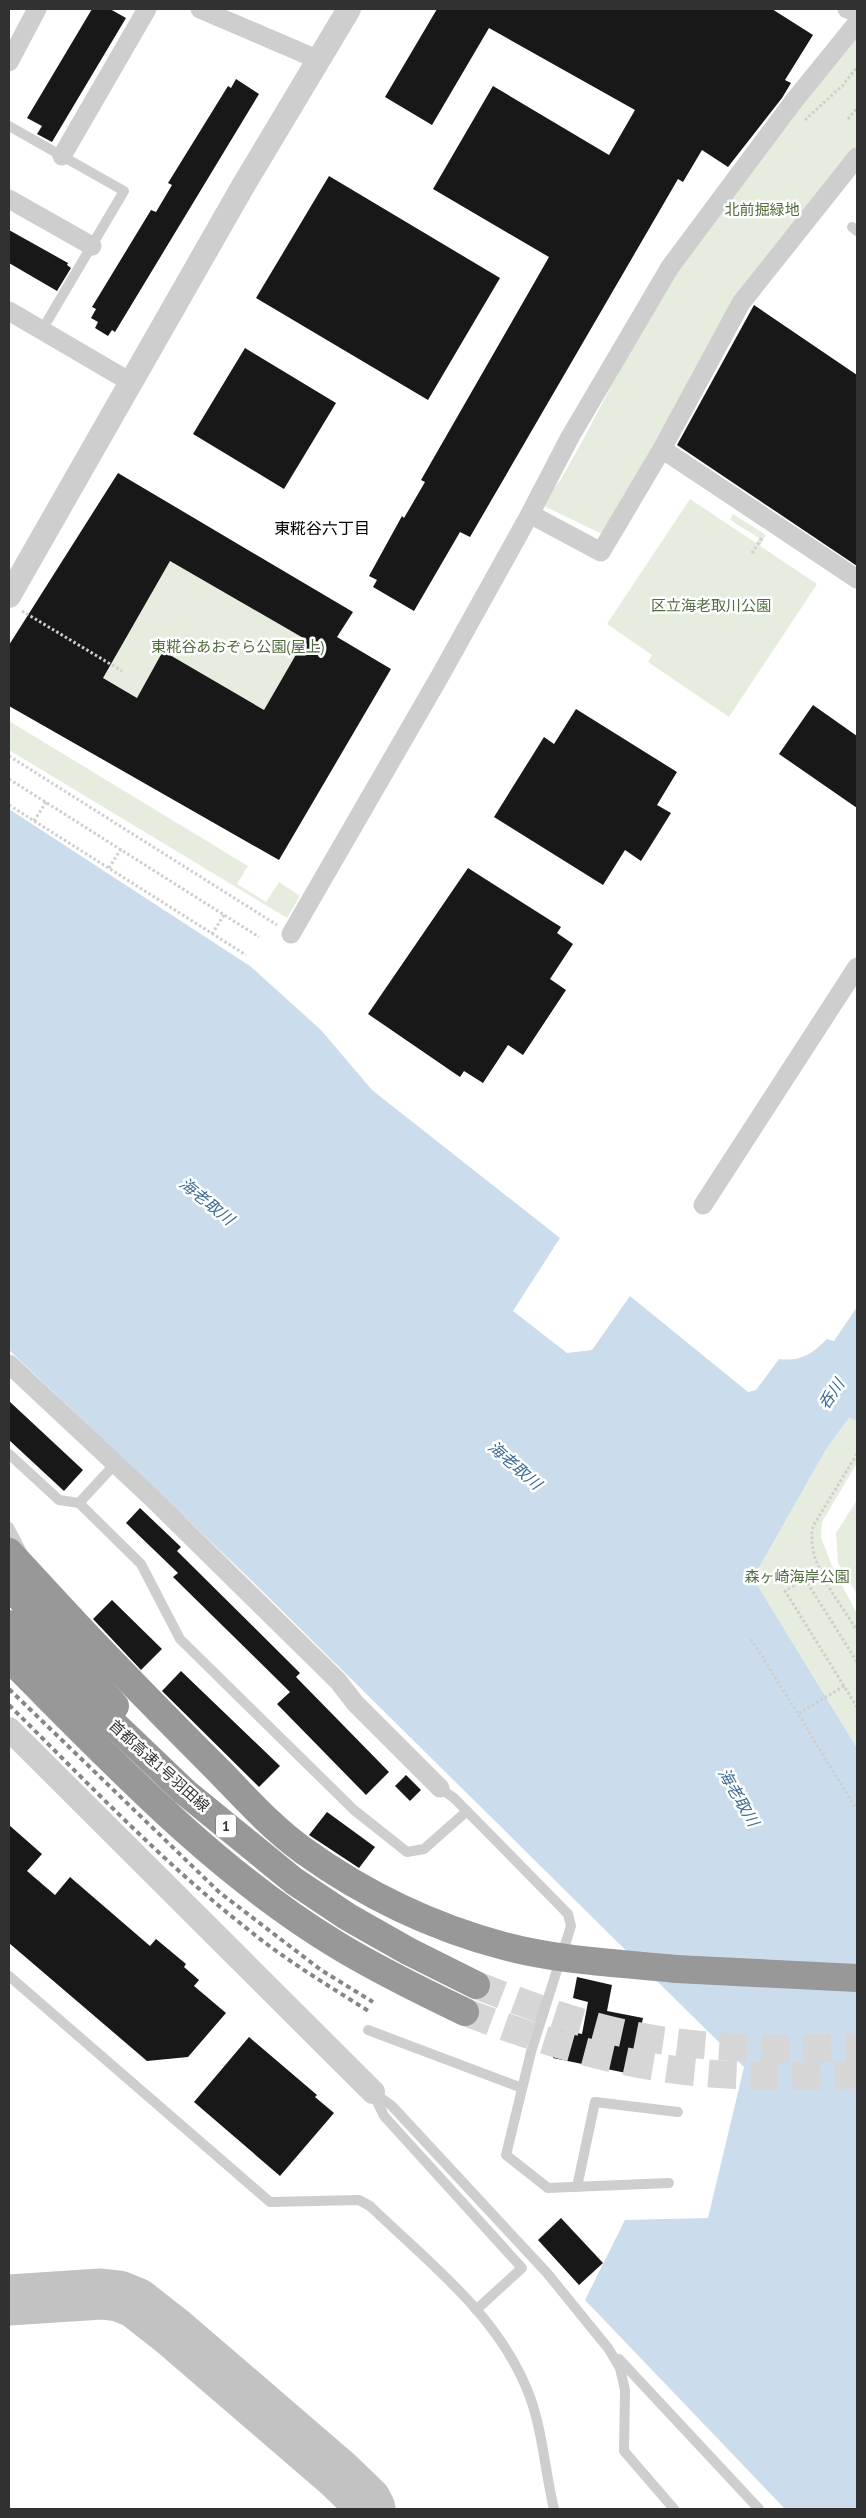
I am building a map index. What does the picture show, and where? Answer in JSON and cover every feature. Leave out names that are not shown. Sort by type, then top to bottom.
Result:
[{"type":"highway","points":[[9,1552],[150,1703],[264,1816],[302,1850],[391,1904],[444,1928],[505,1947],[563,1957],[676,1969],[857,1978]]},
{"type":"highway","points":[[9,1585],[126,1718],[243,1840]]},
{"type":"highway","name":"首都高速1号羽田線","points":[[9,1624],[171,1780],[294,1881],[348,1916],[408,1951],[476,1985]]},
{"type":"highway","name":"首都高速1号羽田線","points":[[9,1658],[169,1816],[221,1862],[274,1903],[336,1945],[396,1979],[465,2012]]},
{"type":"street","points":[[9,62],[37,9]]},
{"type":"street","points":[[62,156],[147,9]]},
{"type":"street","points":[[200,9],[319,60]]},
{"type":"street","points":[[16,604],[186,284],[349,9]]},
{"type":"street","points":[[847,9],[857,13]]},
{"type":"street","points":[[291,934],[440,676],[536,518],[570,437],[670,267],[793,102],[857,23]]},
{"type":"street","points":[[536,518],[601,552],[662,449],[741,303],[857,157]]},
{"type":"street","points":[[9,199],[92,246]]},
{"type":"street","points":[[9,311],[132,383]]},
{"type":"street","points":[[662,449],[857,579]]},
{"type":"street","points":[[703,1205],[857,967]]},
{"type":"street","points":[[9,1364],[116,1463],[338,1681],[355,1704],[440,1788]]},
{"type":"street","points":[[9,1729],[372,2092]]},
{"type":"lane","points":[[9,126],[124,191],[42,330]]},
{"type":"lane","points":[[9,1454],[59,1500],[79,1503],[142,1564],[180,1638],[354,1810],[378,1830],[407,1852],[424,1849],[467,1811]]},
{"type":"lane","points":[[79,1503],[116,1463]]},
{"type":"lane","points":[[9,1527],[37,1582]]},
{"type":"lane","points":[[440,1788],[467,1811],[568,1914],[571,1926],[531,2052],[506,2155],[548,2188],[670,2183]]},
{"type":"lane","points":[[9,1976],[270,2202],[359,2200],[376,2212],[476,2310],[504,2346],[530,2397],[539,2431],[554,2509]]},
{"type":"lane","points":[[368,2030],[522,2088]]},
{"type":"lane","points":[[372,2092],[384,2116],[522,2268],[476,2310]]},
{"type":"lane","points":[[372,2092],[392,2106],[547,2273],[608,2348],[760,2509]]},
{"type":"lane","points":[[577,2187],[595,2102],[678,2112]]},
{"type":"lane","points":[[608,2348],[620,2368],[625,2390],[624,2451],[674,2509]]},
{"type":"path","points":[[848,119],[857,108]]},
{"type":"path","points":[[16,604],[122,671]]},
{"type":"path","points":[[9,756],[291,934]]},
{"type":"path","points":[[9,779],[259,937]]},
{"type":"path","points":[[34,821],[46,802]]},
{"type":"path","points":[[9,805],[246,955]]},
{"type":"path","points":[[109,868],[121,850]]},
{"type":"path","points":[[212,934],[224,915]]},
{"type":"path","points":[[857,1454],[813,1526],[810,1539],[820,1570],[857,1631]]},
{"type":"path","points":[[820,1570],[785,1591],[857,1707]]},
{"type":"path","points":[[805,1579],[857,1662]]},
{"type":"path","points":[[751,1638],[857,1810]]},
{"type":"path","points":[[798,1714],[844,1686]]},
{"type":"green space","name":"北前掘緑地","points":[[857,32],[857,147],[797,225],[602,534],[540,504],[560,481],[668,278]]},
{"type":"green space","name":"区立海老取川公園","points":[[690,499],[756,543],[759,538],[730,520],[733,514],[766,535],[760,546],[817,584],[729,717],[648,662],[652,655],[607,624]]},
{"type":"green space","name":"東糀谷あおぞら公園(屋上)","points":[[170,561],[305,639],[264,710],[163,652],[137,698],[103,678]]},
{"type":"green space","points":[[9,721],[248,866],[237,884],[266,902],[279,882],[300,896],[287,918],[9,750]]},
{"type":"green space","name":"森ヶ崎海岸公園","points":[[849,1418],[857,1421],[857,1463],[822,1522],[821,1537],[832,1566],[857,1614],[857,1748],[753,1578],[827,1448]]},
{"type":"green space","points":[[857,1500],[857,1594],[838,1563],[836,1533]]},
{"type":"water","points":[[9,809],[250,966],[321,1030],[372,1090],[560,1238],[513,1311],[567,1353],[592,1350],[630,1296],[748,1392],[756,1390],[779,1359],[799,1358],[811,1353],[827,1339],[834,1341],[857,1307],[857,1421],[849,1418],[827,1448],[753,1578],[857,1748],[857,2509],[785,2509],[585,2300],[625,2220],[708,2218],[744,2067],[252,1581],[9,1350]]},
{"type":"building","points":[[92,9],[110,9],[126,18],[52,142],[37,134],[42,126],[27,118]]},
{"type":"building","points":[[437,9],[772,9],[813,35],[785,80],[791,83],[782,98],[728,167],[702,150],[683,182],[678,179],[470,537],[460,532],[414,611],[373,587],[377,580],[369,576],[402,516],[404,518],[425,482],[421,480],[549,257],[433,189],[493,86],[609,155],[635,110],[489,28],[432,125],[385,97]]},
{"type":"building","points":[[236,79],[259,94],[115,332],[112,330],[108,336],[95,328],[98,322],[91,318],[96,309],[92,307],[151,210],[156,212],[172,185],[168,183],[228,86],[231,88]]},
{"type":"building","points":[[329,176],[500,278],[428,400],[256,298]]},
{"type":"building","points":[[9,230],[68,263],[67,265],[71,268],[57,291],[9,263]]},
{"type":"building","points":[[754,305],[857,375],[857,566],[677,445]]},
{"type":"building","points":[[245,348],[336,403],[284,489],[193,434]]},
{"type":"building","points":[[118,473],[353,612],[337,637],[391,669],[279,860],[9,706],[9,645]],"holes":[[[170,561],[305,639],[264,710],[163,651],[137,698],[103,678]]]},
{"type":"building","points":[[813,705],[857,736],[857,808],[779,754]]},
{"type":"building","points":[[576,709],[677,772],[657,805],[671,813],[641,861],[625,850],[603,885],[494,817],[544,737],[554,744]]},
{"type":"building","points":[[468,868],[561,927],[557,933],[573,944],[550,979],[566,990],[523,1055],[508,1045],[483,1083],[464,1071],[460,1077],[368,1014]]},
{"type":"building","points":[[9,1401],[83,1470],[64,1491],[9,1440]]},
{"type":"building","points":[[140,1508],[181,1547],[177,1551],[300,1673],[296,1677],[389,1772],[366,1795],[277,1704],[290,1692],[173,1577],[178,1573],[126,1523]]},
{"type":"building","points":[[112,1600],[162,1649],[141,1670],[93,1619]]},
{"type":"building","points":[[181,1671],[280,1766],[259,1787],[162,1691]]},
{"type":"building","points":[[406,1775],[421,1790],[410,1801],[395,1786]]},
{"type":"building","points":[[327,1812],[375,1847],[359,1868],[309,1835]]},
{"type":"building","points":[[9,1825],[42,1854],[27,1871],[55,1895],[70,1877],[150,1946],[156,1939],[186,1964],[184,1967],[199,1980],[194,1986],[226,2013],[188,2057],[147,2061],[9,1943]]},
{"type":"building","points":[[577,1977],[612,1985],[607,2011],[643,2018],[631,2074],[553,2058],[559,2029],[582,2034],[588,2002],[573,1998]]},
{"type":"building","points":[[249,2037],[317,2095],[315,2097],[334,2113],[280,2176],[194,2102]]},
{"type":"building","points":[[561,2218],[603,2263],[579,2285],[538,2240]]},
{"type":"taxiway","points":[[9,2300],[101,2294],[119,2296],[136,2303],[173,2332],[338,2474],[366,2501],[370,2509]]},
{"type":"tunnel","points":[[476,1985],[569,2019],[608,2030],[655,2039],[742,2048],[857,2047]]},
{"type":"tunnel","points":[[465,2012],[516,2031],[568,2047],[648,2066],[699,2073],[744,2075],[857,2075]]},
{"type":"railway","points":[[9,1689],[219,1892],[321,1970],[373,2002]]},
{"type":"railway","points":[[9,1705],[156,1850],[218,1905],[279,1953],[370,2012]]},
{"type":"district","name":"東糀谷六丁目","points":[[322,528]]},
{"type":"water label","name":"海老取川","points":[[207,1201]]},
{"type":"water label","name":"呑川","points":[[831,1394]]},
{"type":"water label","name":"海老取川","points":[[515,1465]]},
{"type":"water label","name":"海老取川","points":[[739,1797]]}]
